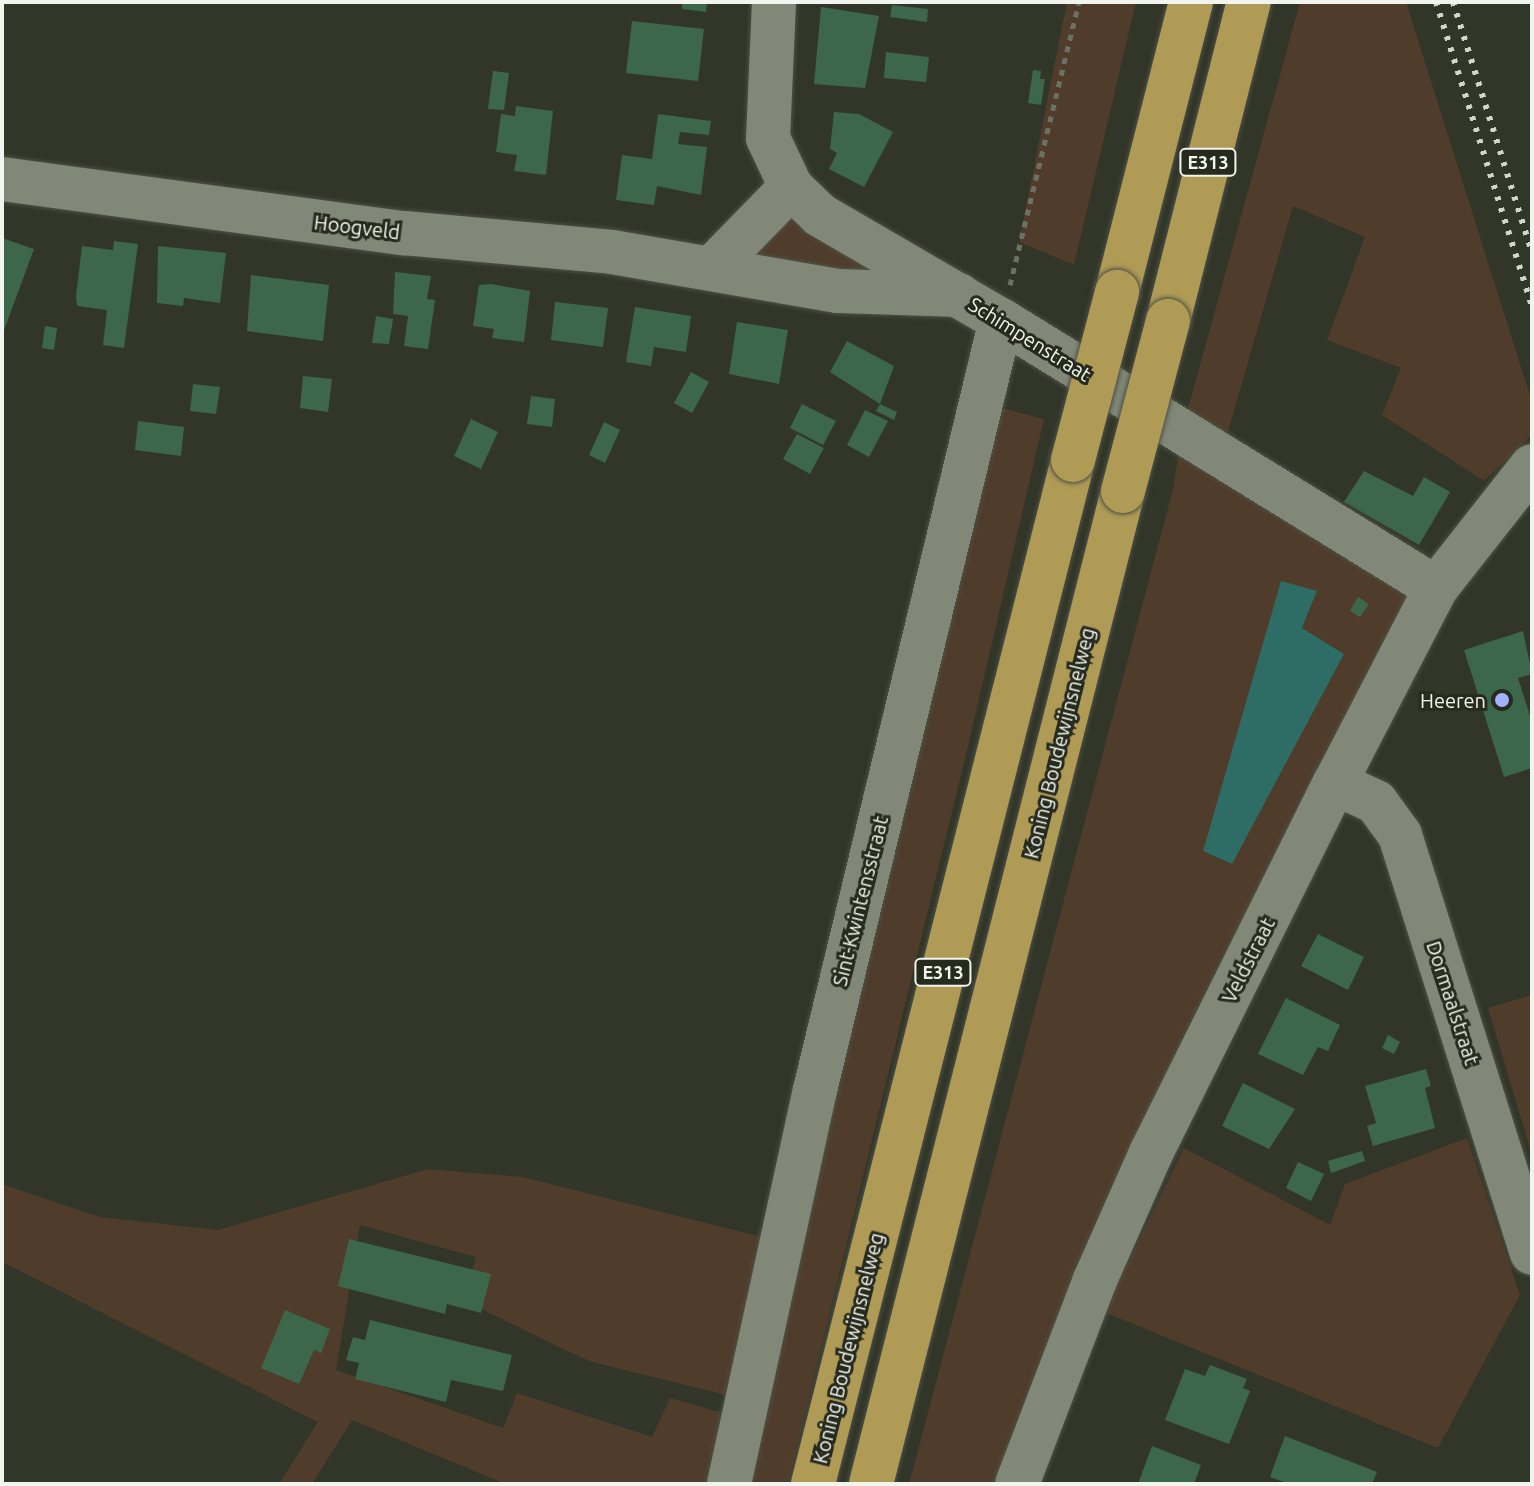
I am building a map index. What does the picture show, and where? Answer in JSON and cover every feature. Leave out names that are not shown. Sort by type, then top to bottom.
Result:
[{"type":"highway","name":"Koning Boudewijnsnelweg","points":[[813,1484],[1191,2]]},
{"type":"highway","name":"Koning Boudewijnsnelweg","points":[[871,1484],[1249,2]]},
{"type":"street","name":"Schimpenstraat","points":[[774,2],[768,138],[791,187],[856,240],[959,295],[1436,588]]},
{"type":"street","name":"Hoogveld","points":[[2,179],[404,233],[714,266],[838,291],[959,295]]},
{"type":"street","points":[[714,266],[791,187]]},
{"type":"street","name":"Sint-Kwintensstraat","points":[[729,1484],[815,1090],[1002,321]]},
{"type":"street","name":"Veldstraat","points":[[1017,1484],[1095,1280],[1151,1153],[1335,783],[1436,588],[1532,466]]},
{"type":"street","name":"Dormaalstraat","points":[[1335,783],[1376,802],[1400,835],[1532,1253]]},
{"type":"path","points":[[1002,321],[1079,2]]},
{"type":"shaded area","points":[[1067,2],[1136,2],[1074,265],[1019,242]]},
{"type":"shaded area","points":[[1300,2],[1406,2],[1532,402],[1532,435],[1484,481],[1382,415],[1401,368],[1327,340],[1365,237],[1293,206],[1225,442],[1186,416]]},
{"type":"shaded area","points":[[791,211],[916,284],[741,261]]},
{"type":"shaded area","points":[[1002,408],[1044,419],[965,759],[788,1484],[744,1484],[822,1132]]},
{"type":"shaded area","points":[[1180,446],[1360,559],[1407,596],[1103,1213],[993,1484],[909,1484],[1173,489]],"holes":[[[1317,591],[1302,628],[1344,654],[1231,864],[1203,851]]]},
{"type":"shaded area","points":[[1532,995],[1532,1155],[1488,1008]]},
{"type":"shaded area","points":[[1467,1138],[1520,1295],[1438,1448],[1104,1312],[1184,1148],[1330,1225],[1345,1184]]},
{"type":"shaded area","points":[[428,1169],[523,1177],[766,1238],[734,1397],[592,1362],[563,1349],[463,1300],[476,1257],[360,1225],[336,1370],[503,1428],[517,1393],[652,1437],[670,1398],[733,1416],[717,1484],[505,1484],[352,1420],[312,1484],[279,1484],[318,1422],[2,1262],[2,1184],[100,1217],[218,1230]]},
{"type":"water","points":[[1281,581],[1317,591],[1302,628],[1344,654],[1232,864],[1203,851]]},
{"type":"building","points":[[682,2],[707,2],[706,12],[682,9]]},
{"type":"building","points":[[892,5],[928,9],[927,22],[890,17]]},
{"type":"building","points":[[821,7],[879,16],[865,88],[814,84]]},
{"type":"building","points":[[632,21],[704,29],[698,81],[626,73]]},
{"type":"building","points":[[886,52],[929,57],[926,82],[884,78]]},
{"type":"building","points":[[1033,70],[1041,71],[1040,79],[1045,79],[1041,105],[1028,103]]},
{"type":"building","points":[[493,71],[509,73],[504,110],[488,109]]},
{"type":"building","points":[[516,106],[553,111],[546,175],[514,171],[517,155],[496,152],[501,114],[515,116]]},
{"type":"building","points":[[834,112],[859,114],[893,132],[864,187],[829,169],[837,153],[830,149]]},
{"type":"building","points":[[658,114],[711,121],[709,135],[680,132],[678,144],[707,147],[701,195],[657,186],[654,205],[616,200],[622,155],[652,159]]},
{"type":"building","points":[[2,238],[34,249],[3,333],[2,333]]},
{"type":"building","points":[[114,241],[138,244],[124,348],[103,345],[107,310],[77,306],[76,296],[82,246],[113,250]]},
{"type":"building","points":[[158,246],[226,253],[220,303],[184,298],[183,306],[157,303]]},
{"type":"building","points":[[395,272],[431,276],[427,299],[435,300],[428,349],[404,346],[408,316],[393,314]]},
{"type":"building","points":[[251,275],[329,285],[323,341],[247,331]]},
{"type":"building","points":[[479,285],[530,291],[524,342],[492,338],[494,329],[473,326]]},
{"type":"building","points":[[555,302],[608,308],[603,347],[551,340]]},
{"type":"building","points":[[635,307],[691,316],[686,352],[654,347],[651,366],[626,362]]},
{"type":"building","points":[[376,316],[393,319],[389,344],[372,343]]},
{"type":"building","points":[[737,322],[788,330],[779,384],[729,374]]},
{"type":"building","points":[[45,326],[57,328],[54,350],[42,348]]},
{"type":"building","points":[[847,341],[894,366],[880,404],[830,372]]},
{"type":"building","points":[[691,372],[709,382],[692,413],[674,403]]},
{"type":"building","points":[[303,376],[332,379],[328,412],[300,408]]},
{"type":"building","points":[[193,384],[220,387],[216,414],[190,411]]},
{"type":"building","points":[[531,396],[555,399],[552,427],[527,424]]},
{"type":"building","points":[[802,404],[836,421],[823,445],[790,428]]},
{"type":"building","points":[[880,404],[897,412],[894,420],[876,411]]},
{"type":"building","points":[[865,410],[888,421],[869,457],[847,445]]},
{"type":"building","points":[[471,419],[498,432],[481,469],[454,456]]},
{"type":"building","points":[[138,421],[184,427],[181,456],[135,450]]},
{"type":"building","points":[[604,422],[620,430],[605,463],[589,455]]},
{"type":"building","points":[[797,434],[824,448],[810,474],[783,459]]},
{"type":"building","points":[[1364,471],[1413,496],[1424,477],[1450,492],[1419,545],[1344,502]]},
{"type":"building","points":[[1358,597],[1369,604],[1360,617],[1350,611]]},
{"type":"building","name":"Heeren","points":[[1523,631],[1532,674],[1518,678],[1532,722],[1532,768],[1504,777],[1464,650]]},
{"type":"building","points":[[1318,934],[1364,957],[1348,990],[1301,966]]},
{"type":"building","points":[[1286,998],[1340,1025],[1328,1051],[1318,1047],[1303,1075],[1258,1054]]},
{"type":"building","points":[[1388,1035],[1400,1042],[1394,1054],[1382,1048]]},
{"type":"building","points":[[1426,1069],[1431,1086],[1425,1088],[1435,1128],[1373,1146],[1367,1126],[1376,1123],[1365,1086]]},
{"type":"building","points":[[1243,1083],[1295,1109],[1269,1149],[1222,1126]]},
{"type":"building","points":[[1362,1151],[1365,1161],[1331,1173],[1328,1161]]},
{"type":"building","points":[[1298,1162],[1324,1174],[1311,1201],[1286,1188]]},
{"type":"building","points":[[349,1239],[491,1274],[481,1313],[447,1304],[445,1314],[338,1286]]},
{"type":"building","points":[[285,1310],[330,1329],[321,1353],[314,1350],[299,1384],[261,1368]]},
{"type":"building","points":[[370,1320],[512,1355],[503,1391],[451,1380],[446,1402],[355,1379],[359,1363],[346,1360],[353,1337],[365,1340]]},
{"type":"building","points":[[1210,1365],[1247,1379],[1243,1388],[1250,1391],[1229,1444],[1165,1420],[1185,1369],[1205,1376]]},
{"type":"building","points":[[1285,1436],[1377,1472],[1372,1484],[1290,1484],[1270,1477]]},
{"type":"building","points":[[1152,1446],[1201,1465],[1194,1484],[1138,1484]]},
{"type":"railway","points":[[1436,2],[1532,307]]},
{"type":"railway","points":[[1453,2],[1532,253]]},
{"type":"place","name":"Heeren","points":[[1502,700]]}]
